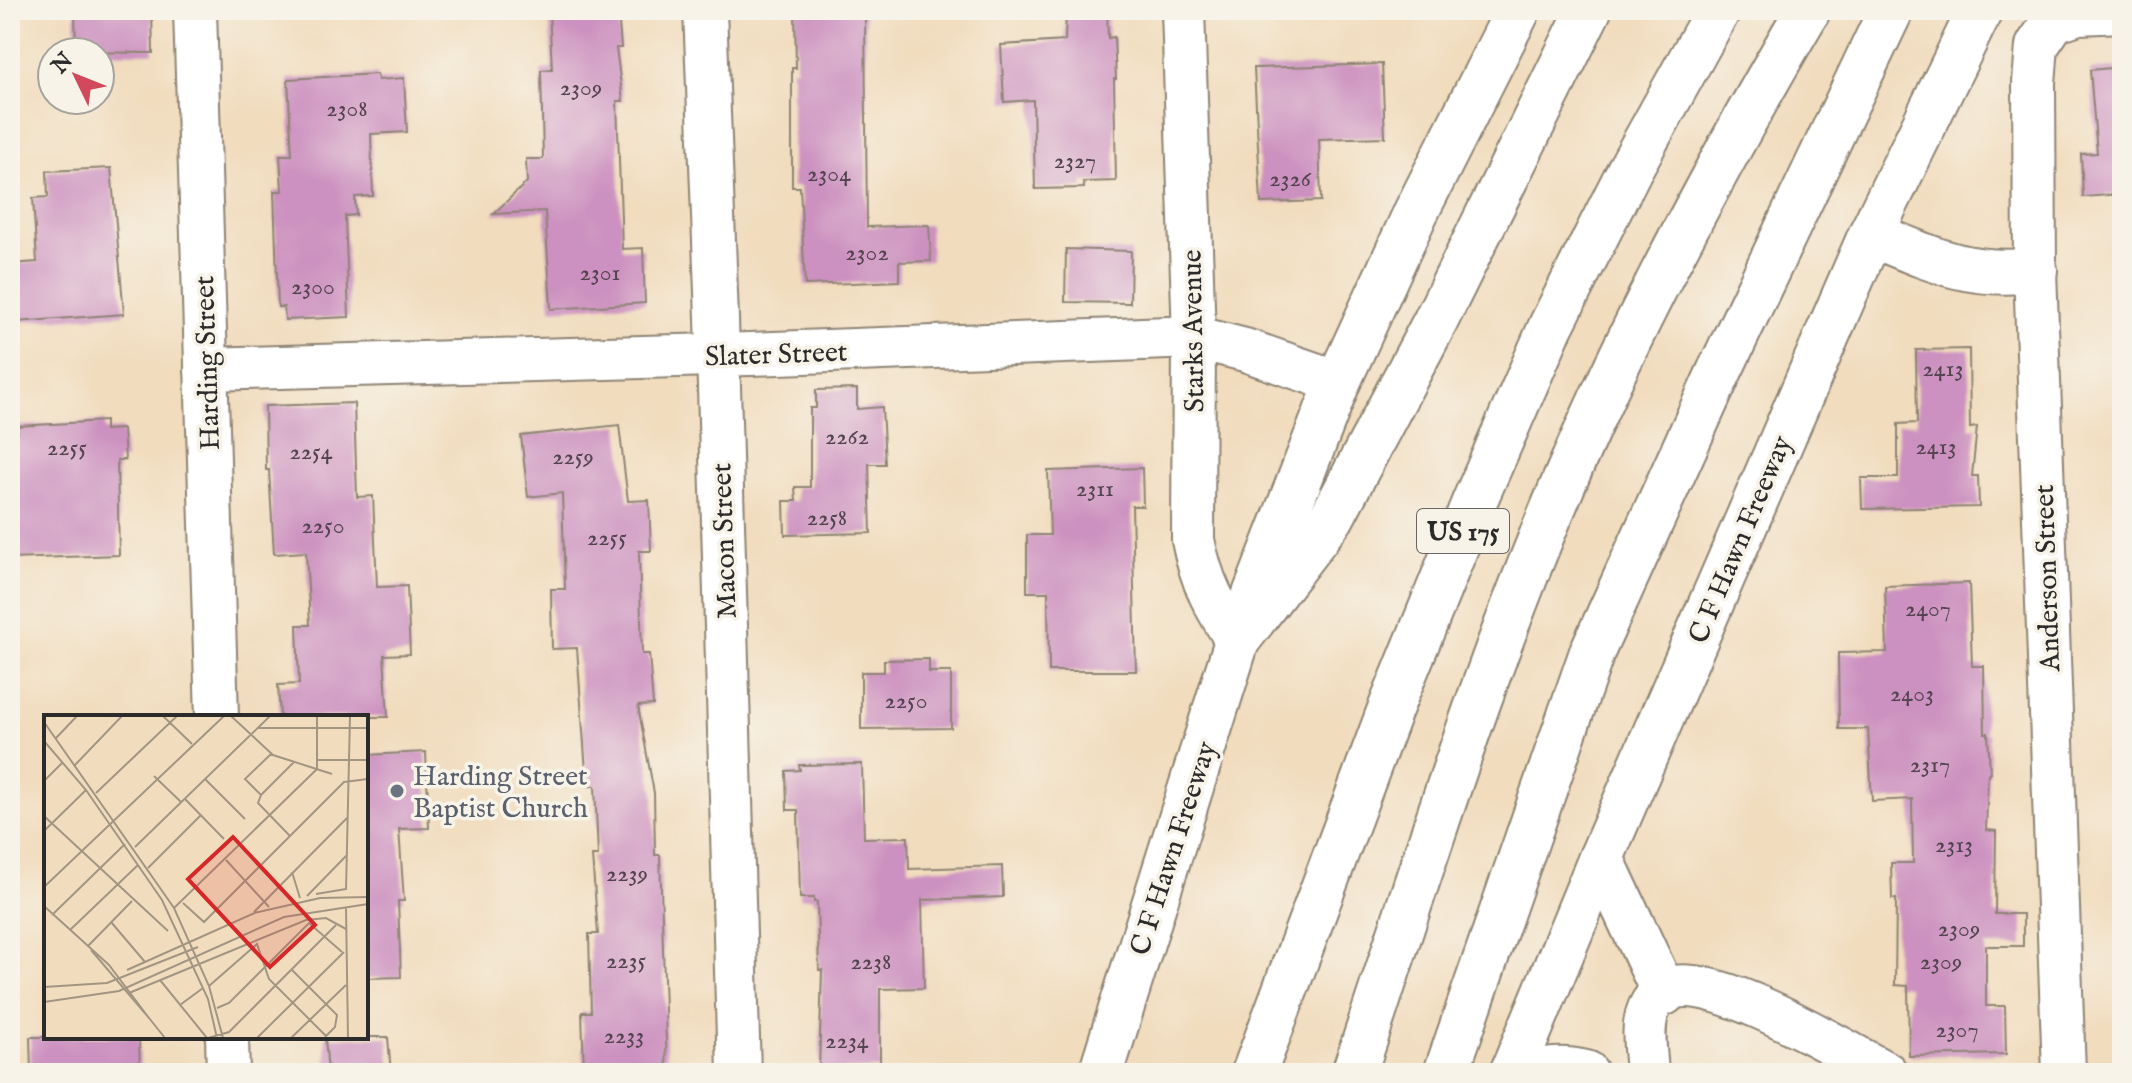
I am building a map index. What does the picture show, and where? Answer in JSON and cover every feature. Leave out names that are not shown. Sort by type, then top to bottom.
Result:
[{"type":"main road","name":"C F Hawn Freeway","points":[[1101,1073],[1237,641],[1338,382],[1416,212],[1518,10]]},
{"type":"main road","points":[[1237,641],[1332,517],[1435,322],[1589,10]]},
{"type":"main road","name":"US 175","points":[[1254,1073],[1383,726],[1475,500],[1551,326],[1630,169],[1718,10]]},
{"type":"main road","name":"US 175","points":[[1354,1073],[1475,709],[1584,437],[1736,132],[1808,10]]},
{"type":"main road","points":[[1446,1073],[1592,652],[1720,370],[1891,10]]},
{"type":"main road","name":"C F Hawn Freeway","points":[[1512,1073],[1601,858],[1871,234],[1980,10]]},
{"type":"main road","points":[[1871,234],[1930,259],[1967,269],[2003,274],[2035,270]]},
{"type":"main road","points":[[1601,858],[1636,933],[1681,991]]},
{"type":"main road","points":[[1538,1073],[1554,1069],[1586,1073]]},
{"type":"street","name":"Harding Street","points":[[195,10],[217,715]]},
{"type":"street","name":"Macon Street","points":[[705,10],[739,1073]]},
{"type":"street","name":"Starks Avenue","points":[[1183,10],[1194,337],[1193,540],[1199,573],[1237,641]]},
{"type":"street","name":"Anderson Street","points":[[2064,1073],[2035,270],[2034,83],[2037,46],[2054,21],[2078,13],[2122,11]]},
{"type":"street","name":"Slater Street","points":[[206,369],[717,355],[1194,337],[1245,350],[1338,382]]},
{"type":"street","points":[[1647,1073],[1646,1025],[1649,1007],[1681,991],[1756,1007],[1886,1073]]},
{"type":"street","points":[[227,1039],[228,1073]]},
{"type":"building","points":[[75,10],[152,10],[153,53],[116,53],[116,36],[76,36]]},
{"type":"building","points":[[549,10],[618,10],[621,48],[616,48],[623,101],[617,101],[622,249],[643,248],[645,303],[551,309],[545,211],[493,214],[527,182],[526,159],[543,159],[541,70],[552,69]]},
{"type":"building","points":[[795,10],[865,10],[867,227],[929,225],[931,261],[899,262],[899,281],[805,285],[800,187],[792,187]]},
{"type":"building","points":[[1066,10],[1107,10],[1108,38],[1114,37],[1116,181],[1083,182],[1084,188],[1035,189],[1033,100],[1004,102],[1001,45],[1065,41]]},
{"type":"building","points":[[1382,64],[1385,137],[1319,139],[1321,201],[1261,203],[1254,68]]},
{"type":"building","points":[[2122,67],[2122,194],[2083,197],[2081,154],[2097,153],[2090,70]]},
{"type":"building","points":[[377,74],[378,80],[404,78],[407,132],[371,134],[373,196],[355,197],[356,215],[345,216],[349,317],[285,320],[284,307],[278,307],[274,191],[282,191],[280,155],[292,155],[288,79]]},
{"type":"building","points":[[111,168],[124,314],[16,322],[12,264],[37,262],[33,198],[48,197],[47,171]]},
{"type":"building","points":[[1066,249],[1131,251],[1130,303],[1065,302]]},
{"type":"building","points":[[1969,349],[1970,428],[1977,427],[1972,476],[1978,476],[1979,507],[1862,509],[1861,478],[1898,478],[1898,424],[1917,423],[1916,350]]},
{"type":"building","points":[[857,389],[857,409],[882,407],[885,464],[869,464],[871,533],[785,535],[784,501],[796,501],[795,487],[810,487],[810,408],[816,408],[816,390]]},
{"type":"building","points":[[354,403],[357,497],[373,496],[377,587],[407,586],[410,654],[384,655],[388,717],[280,715],[278,685],[299,684],[297,625],[310,625],[306,552],[274,554],[269,470],[266,470],[265,406]]},
{"type":"building","points":[[105,421],[105,430],[123,429],[125,460],[117,460],[119,555],[10,559],[10,434],[18,433],[17,426]]},
{"type":"building","points":[[619,425],[628,501],[649,500],[651,551],[639,551],[642,654],[649,654],[653,705],[638,706],[654,793],[655,855],[660,855],[667,1073],[584,1073],[582,1012],[591,1012],[589,934],[598,934],[592,856],[598,856],[595,786],[587,786],[577,648],[552,649],[551,589],[565,589],[562,493],[528,497],[521,436]]},
{"type":"building","points":[[1142,468],[1143,506],[1132,506],[1136,671],[1049,671],[1048,592],[1027,592],[1027,535],[1050,535],[1048,471]]},
{"type":"building","points":[[1969,583],[1972,666],[1984,666],[1985,733],[1988,733],[1990,774],[1986,830],[1996,831],[1995,914],[2023,914],[2023,946],[1986,946],[1986,1006],[2005,1006],[2006,1054],[1909,1056],[1908,986],[1895,985],[1896,899],[1892,899],[1891,863],[1913,863],[1912,799],[1872,801],[1868,729],[1839,729],[1838,653],[1887,652],[1885,586]]},
{"type":"building","points":[[929,659],[929,672],[951,672],[951,728],[861,729],[861,672],[884,672],[884,660]]},
{"type":"building","points":[[426,752],[429,828],[399,829],[404,901],[398,901],[401,977],[368,978],[368,755]]},
{"type":"building","points":[[862,764],[864,838],[908,837],[909,869],[1002,866],[1003,897],[922,900],[924,988],[880,989],[880,1069],[819,1070],[822,970],[819,970],[817,902],[814,898],[800,898],[798,810],[787,810],[786,771],[800,770],[799,765]]},
{"type":"building","points":[[30,1037],[139,1039],[140,1073],[31,1073]]},
{"type":"building","points":[[388,1037],[391,1073],[328,1073],[325,1039]]},
{"type":"place","name":"Harding Street Baptist Church","points":[[397,791]]}]
